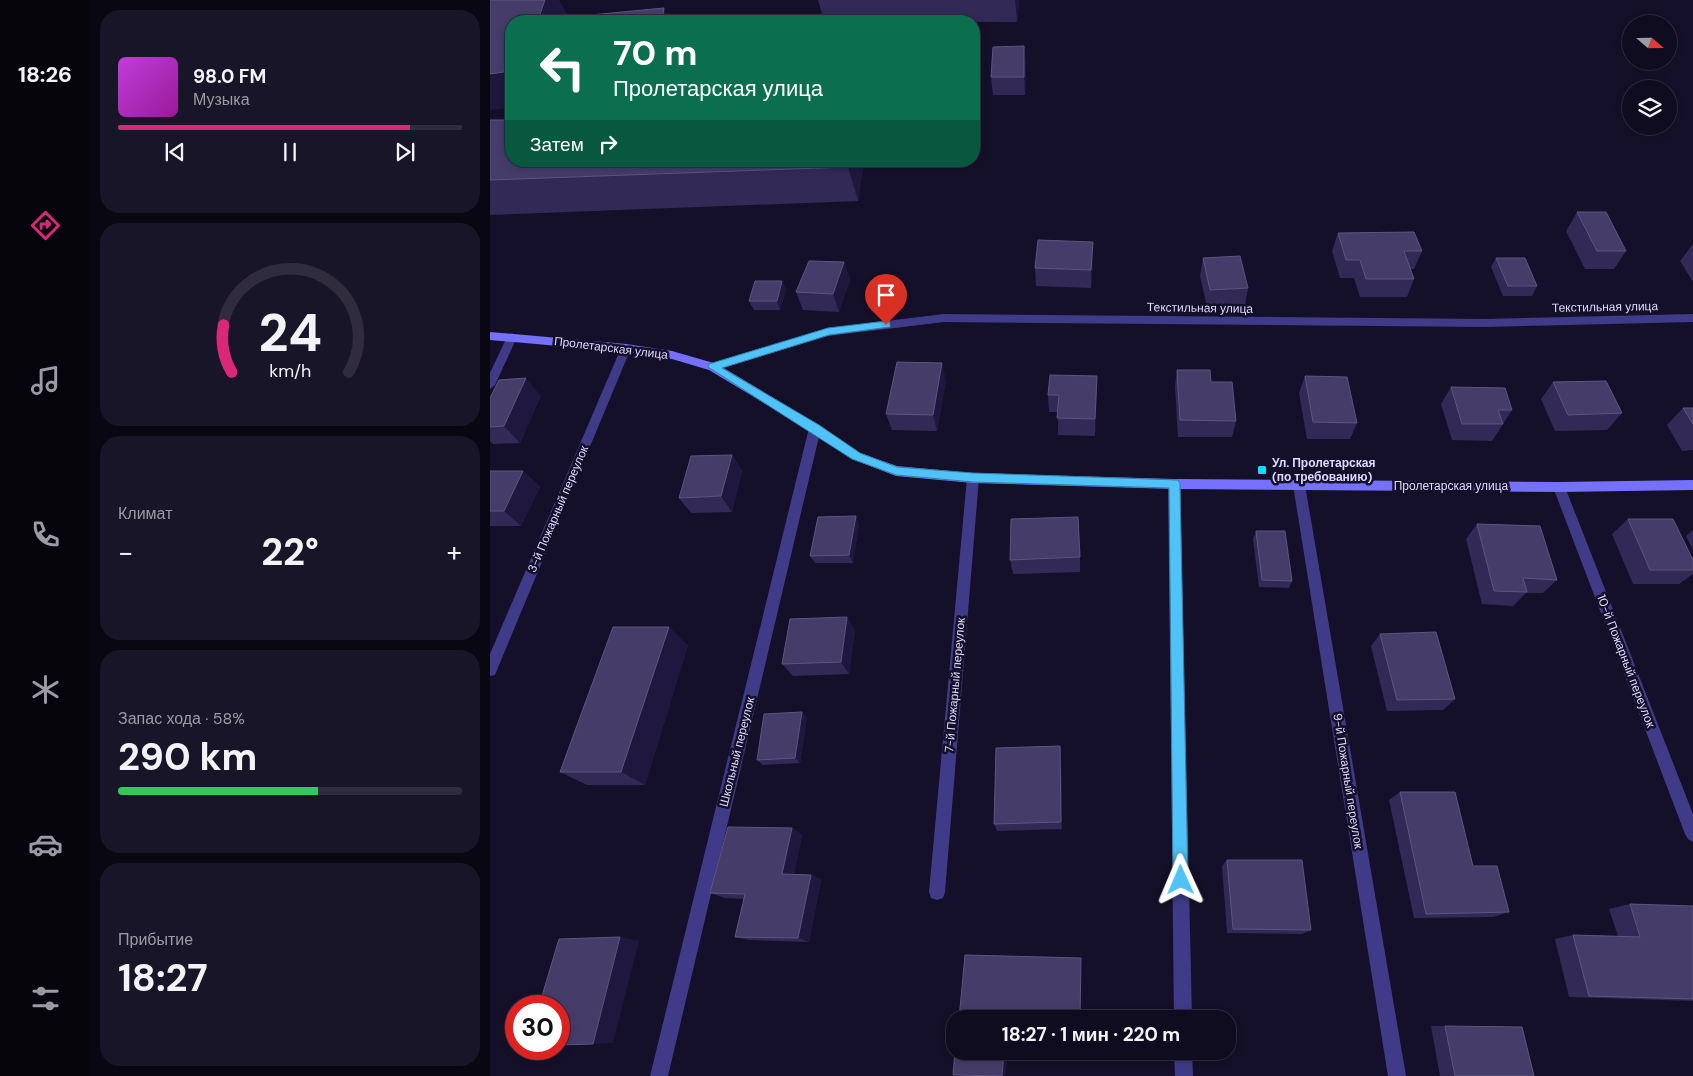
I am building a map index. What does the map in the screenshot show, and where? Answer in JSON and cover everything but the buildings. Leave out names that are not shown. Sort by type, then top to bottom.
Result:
[{"type":"street","name":"Текстильная улица","points":[[713,367],[828,332],[944,318],[1484,323],[1693,318]]},
{"type":"street","name":"Пролетарская улица","points":[[490,336],[626,348],[672,355],[713,367],[815,428],[856,456],[896,471],[973,478],[1174,484],[1559,487],[1693,485]]},
{"type":"street","points":[[490,385],[512,337]]},
{"type":"street","name":"3-й Пожарный переулок","points":[[490,670],[626,348]]},
{"type":"street","name":"Школьный переулок","points":[[659,1076],[815,428]]},
{"type":"street","name":"7-й Пожарный переулок","points":[[937,892],[973,478]]},
{"type":"street","points":[[1174,484],[1183,1010]]},
{"type":"street","name":"9-й Пожарный переулок","points":[[1299,485],[1398,1076]]},
{"type":"street","name":"10-й Пожарный переулок","points":[[1559,487],[1693,834]]},
{"type":"street","points":[[1183,1060],[1184,1076]]},
{"type":"place","name":"Ул. Пролетарская (по требованию)","points":[[1262,470]]},
{"type":"route","points":[[886,325],[828,332],[713,367],[815,428],[856,456],[896,471],[973,478],[1174,484],[1181,880]]}]
